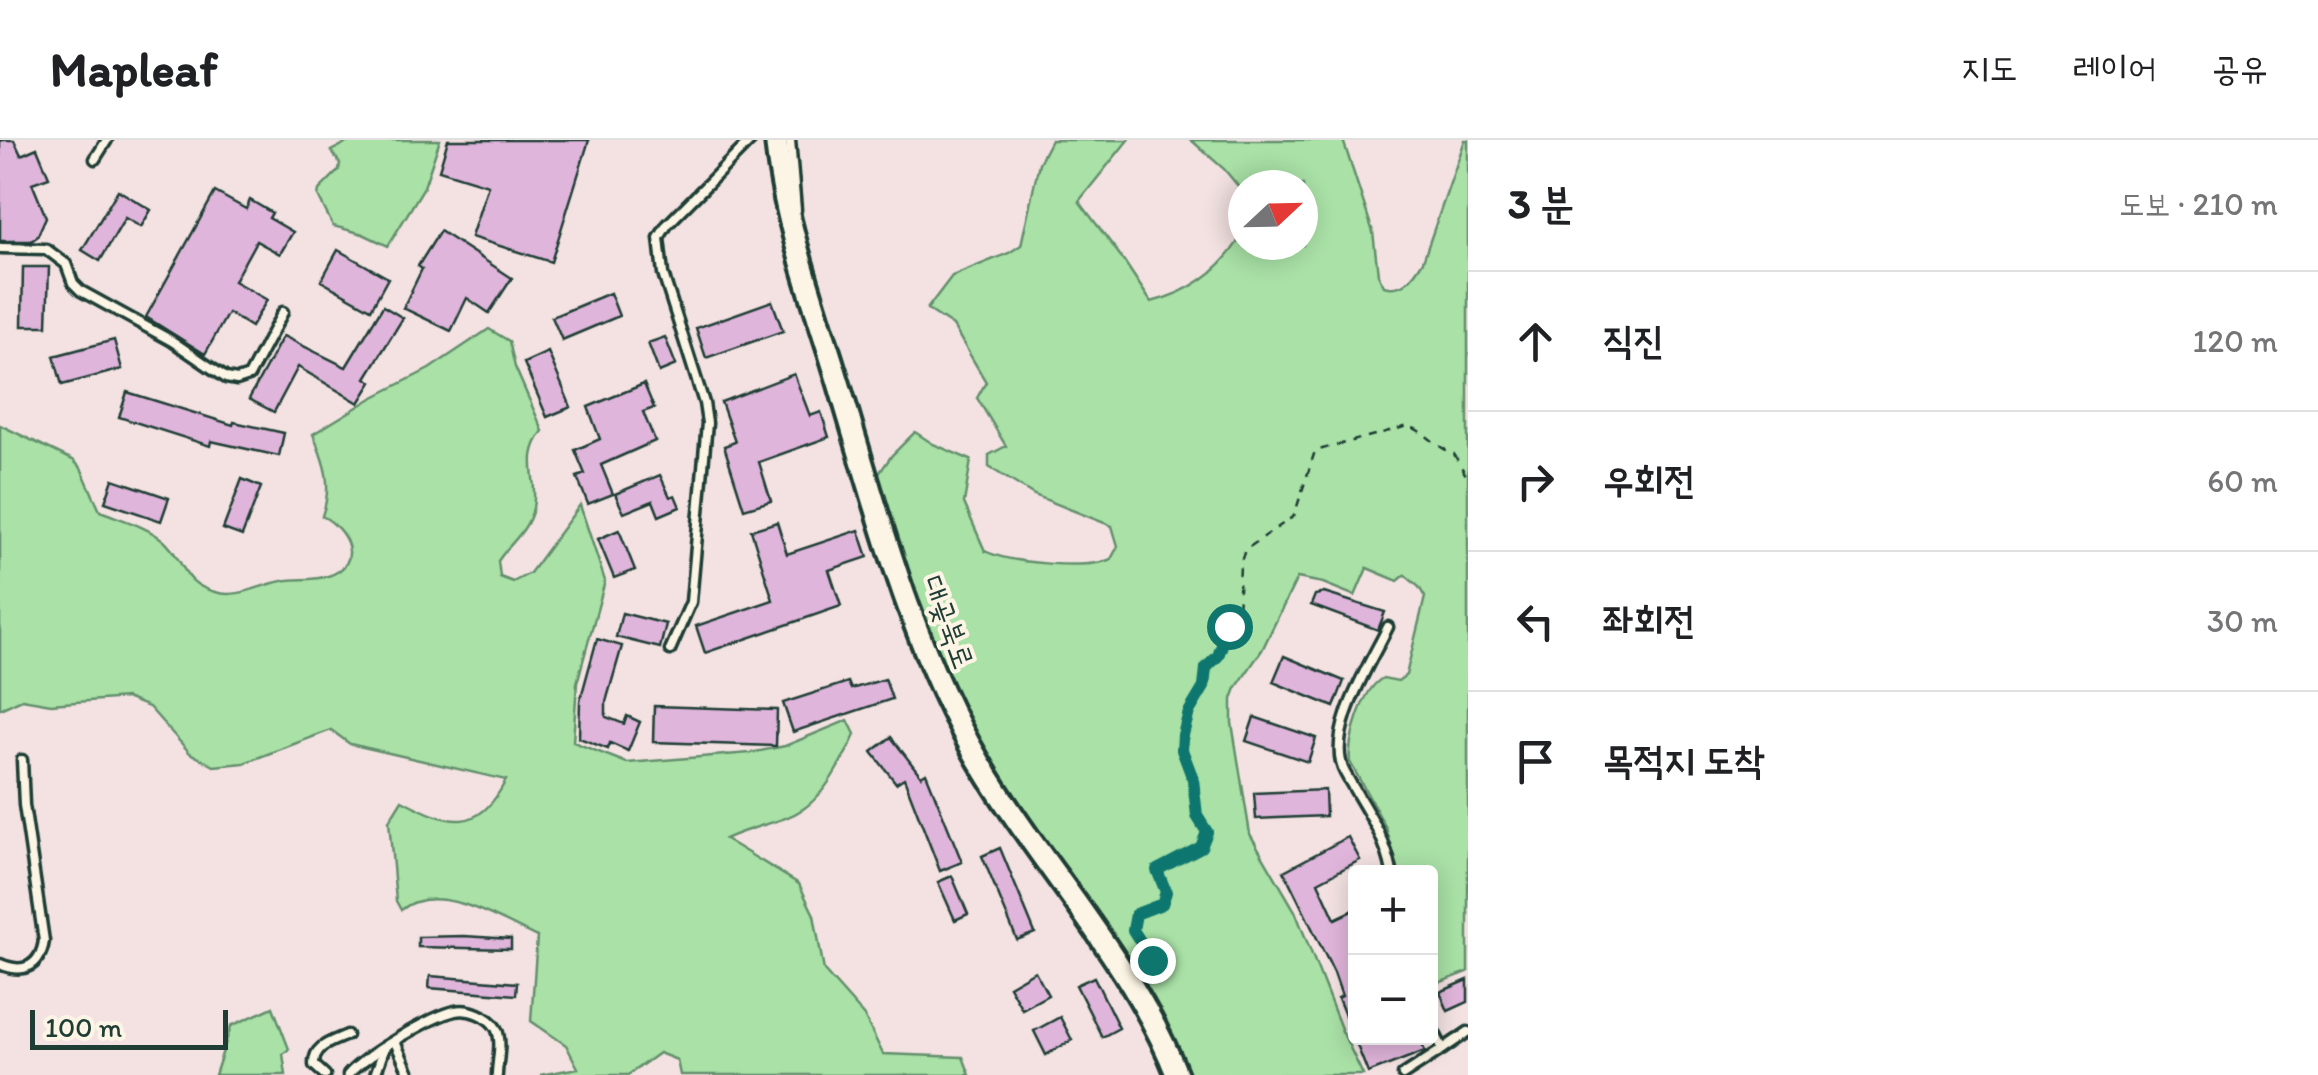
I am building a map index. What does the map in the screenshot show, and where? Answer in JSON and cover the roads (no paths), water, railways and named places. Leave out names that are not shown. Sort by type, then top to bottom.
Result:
[{"type":"street","name":"대곶북로","points":[[776,140],[779,173],[859,452],[931,669],[981,764],[1128,981],[1178,1075]]},
{"type":"lane","points":[[95,159],[107,140]]},
{"type":"lane","points":[[670,650],[691,602],[706,423],[704,403],[663,274],[659,238],[667,225],[751,140]]},
{"type":"lane","points":[[790,140],[797,207],[793,224]]},
{"type":"lane","points":[[0,248],[46,249],[66,264],[76,288],[172,341],[226,378],[249,376],[284,312]]},
{"type":"lane","points":[[1388,627],[1348,712],[1339,738],[1339,756],[1381,834],[1390,865]]},
{"type":"lane","points":[[0,964],[12,969],[32,966],[39,959],[44,942],[24,805],[22,760]]},
{"type":"lane","points":[[348,1075],[357,1064],[385,1047],[457,1010],[482,1015],[495,1026],[499,1038],[497,1075]]},
{"type":"lane","points":[[1404,1075],[1468,1032]]},
{"type":"lane","points":[[324,1075],[314,1065],[314,1056],[320,1048],[347,1035]]},
{"type":"lane","points":[[1438,1039],[1443,1048]]},
{"type":"lane","points":[[395,1042],[410,1075]]},
{"type":"lane","points":[[375,1075],[385,1047]]}]
